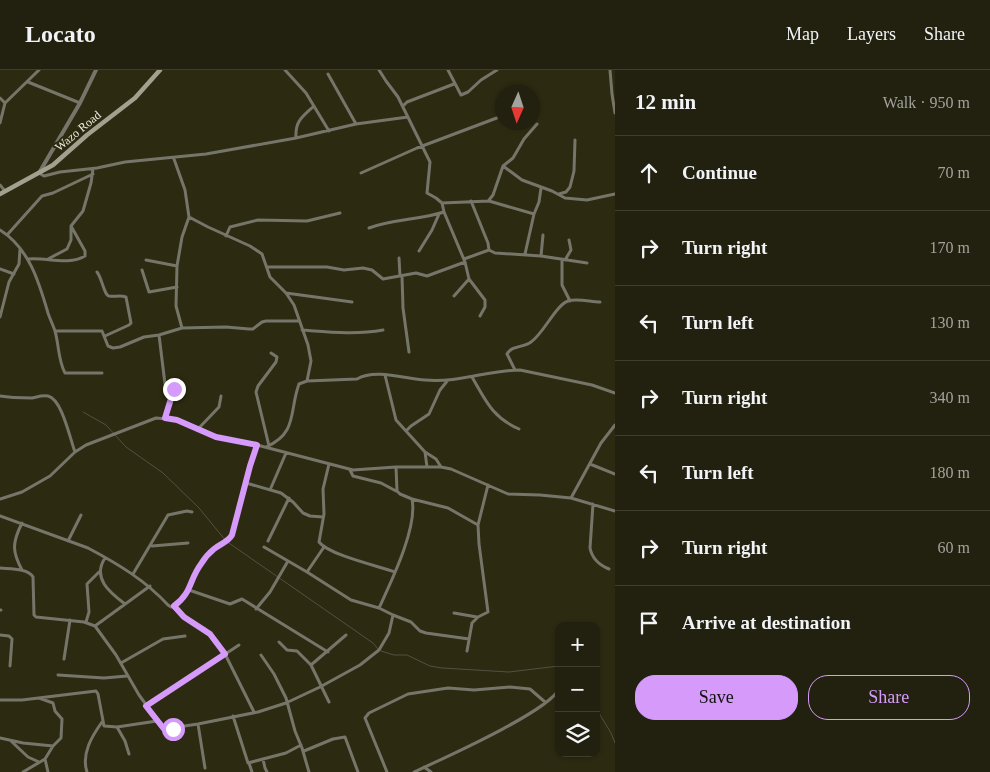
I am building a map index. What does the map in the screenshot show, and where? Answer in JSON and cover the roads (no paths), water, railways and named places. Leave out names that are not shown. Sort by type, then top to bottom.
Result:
[{"type":"main road","name":"Wazo Road","points":[[2,193],[53,165],[135,98],[160,70]]},
{"type":"street","points":[[0,123],[5,103],[39,70]]},
{"type":"street","points":[[96,70],[80,103],[39,173],[44,176],[125,162],[174,158],[296,138],[356,124],[408,117]]},
{"type":"street","points":[[285,70],[306,93],[329,131]]},
{"type":"street","points":[[379,70],[403,106],[430,162],[427,193],[442,203],[444,212],[465,260],[469,279],[486,300],[485,307],[480,316]]},
{"type":"street","points":[[448,70],[459,93],[464,95],[496,70]]},
{"type":"street","points":[[610,70],[615,113]]},
{"type":"street","points":[[328,74],[356,124]]},
{"type":"street","points":[[28,82],[80,103]]},
{"type":"street","points":[[403,106],[407,102],[454,84]]},
{"type":"street","points":[[0,98],[5,103]]},
{"type":"street","points":[[296,138],[298,120],[314,106]]},
{"type":"street","points":[[361,173],[495,119]]},
{"type":"street","points":[[489,201],[503,166],[512,158],[524,138],[532,130]]},
{"type":"street","points":[[558,194],[566,192],[573,180],[575,140]]},
{"type":"street","points":[[174,158],[185,190],[189,217],[182,237],[177,266],[176,306],[182,328]]},
{"type":"street","points":[[503,166],[522,180],[565,198],[587,200],[615,194]]},
{"type":"street","points":[[48,259],[67,249],[72,224],[83,210],[93,169]]},
{"type":"street","points":[[7,235],[42,196],[93,174]]},
{"type":"street","points":[[0,185],[2,193]]},
{"type":"street","points":[[525,254],[541,188]]},
{"type":"street","points":[[470,201],[488,242],[489,250]]},
{"type":"street","points":[[442,203],[489,201],[534,214]]},
{"type":"street","points":[[369,228],[398,220],[444,212]]},
{"type":"street","points":[[226,236],[230,227],[258,220],[307,221],[340,213]]},
{"type":"street","points":[[419,251],[432,230],[439,213]]},
{"type":"street","points":[[189,217],[262,254],[270,277],[286,293],[294,305],[311,356],[307,381]]},
{"type":"street","points":[[28,259],[68,260],[80,259],[85,256],[85,251],[72,227]]},
{"type":"street","points":[[0,230],[20,248],[28,259],[32,272],[39,282],[55,331],[65,373],[102,373]]},
{"type":"street","points":[[541,256],[544,235]]},
{"type":"street","points":[[569,240],[572,250],[564,259],[562,285],[570,301]]},
{"type":"street","points":[[0,317],[7,288],[18,264],[20,248]]},
{"type":"street","points":[[268,267],[327,267],[344,270],[363,268],[372,270],[383,279],[416,273],[427,276],[489,250],[495,253],[525,254],[587,263]]},
{"type":"street","points":[[398,258],[409,352]]},
{"type":"street","points":[[146,260],[177,266]]},
{"type":"street","points":[[0,269],[14,274]]},
{"type":"street","points":[[142,270],[149,292],[177,288]]},
{"type":"street","points":[[97,272],[101,277],[105,294],[108,296],[121,295],[126,297],[131,323],[105,336]]},
{"type":"street","points":[[454,296],[469,279]]},
{"type":"street","points":[[286,293],[352,302]]},
{"type":"street","points":[[515,370],[507,354],[509,351],[532,342],[562,306],[570,301],[600,302]]},
{"type":"street","points":[[55,331],[99,330],[105,336],[108,346],[113,348],[182,328],[226,327],[253,329],[266,321],[298,321]]},
{"type":"street","points":[[301,330],[342,334],[383,330]]},
{"type":"street","points":[[159,335],[165,384]]},
{"type":"street","points":[[267,447],[256,392],[258,386],[276,362],[277,358],[270,353]]},
{"type":"street","points":[[267,447],[280,440],[290,426],[298,384],[307,381],[357,379],[384,375],[424,380],[449,380],[515,370],[592,385],[615,393]]},
{"type":"street","points":[[384,375],[393,414],[399,425],[425,452],[436,459],[441,467]]},
{"type":"street","points":[[472,377],[482,396],[499,418],[519,429]]},
{"type":"street","points":[[406,431],[429,414],[440,390],[449,380]]},
{"type":"street","points":[[165,418],[174,389]]},
{"type":"street","points":[[0,396],[20,398],[47,396],[51,398],[57,403],[64,417],[75,452]]},
{"type":"street","points":[[198,429],[219,407],[221,396]]},
{"type":"street","points":[[0,499],[22,492],[50,476],[86,444],[104,436],[130,429],[148,420],[165,418],[177,420],[216,437],[267,447],[350,470],[441,467],[450,469],[508,494],[571,498],[615,511]]},
{"type":"street","points":[[571,498],[600,443],[615,425]]},
{"type":"street","points":[[174,606],[189,590],[201,564],[232,535],[257,445]]},
{"type":"street","points":[[425,452],[427,468]]},
{"type":"street","points":[[270,490],[286,453]]},
{"type":"street","points":[[329,464],[324,489],[324,509],[319,542],[324,547],[351,558],[396,572]]},
{"type":"street","points":[[590,464],[615,474]]},
{"type":"street","points":[[396,467],[397,491]]},
{"type":"street","points":[[350,470],[353,476],[381,483],[412,499],[448,508],[478,525]]},
{"type":"street","points":[[246,483],[281,493],[289,498],[303,513],[310,516],[323,517]]},
{"type":"street","points":[[467,652],[471,624],[478,617],[488,612],[478,525],[488,485]]},
{"type":"street","points":[[268,541],[289,498]]},
{"type":"street","points":[[379,608],[404,550],[413,515],[412,499]]},
{"type":"street","points":[[593,504],[591,554],[608,569]]},
{"type":"street","points":[[133,574],[168,515],[192,512]]},
{"type":"street","points":[[68,541],[81,515]]},
{"type":"street","points":[[0,516],[88,548],[150,586],[168,605],[174,606],[184,617],[210,634],[225,654],[254,712]]},
{"type":"street","points":[[22,523],[16,536],[14,549],[16,560],[22,571]]},
{"type":"street","points":[[151,546],[188,543]]},
{"type":"street","points":[[264,547],[308,572],[351,600],[379,608],[412,622],[420,631],[469,639]]},
{"type":"street","points":[[308,572],[324,547]]},
{"type":"street","points":[[86,622],[89,612],[87,584],[99,571],[105,558]]},
{"type":"street","points":[[256,609],[270,592],[288,561]]},
{"type":"street","points":[[0,568],[30,572],[33,577],[34,615],[86,622],[95,626],[121,663],[146,706],[167,730],[254,712],[286,703],[320,687],[355,668],[379,650],[389,633],[393,615]]},
{"type":"street","points":[[99,571],[104,584],[125,604]]},
{"type":"street","points":[[95,626],[150,586]]},
{"type":"street","points":[[189,590],[230,604],[242,599],[328,652]]},
{"type":"street","points":[[454,613],[478,617]]},
{"type":"street","points":[[64,659],[70,620]]},
{"type":"street","points":[[0,635],[9,636],[12,640],[10,666]]},
{"type":"street","points":[[311,665],[346,635]]},
{"type":"street","points":[[121,663],[163,639],[185,636]]},
{"type":"street","points":[[279,642],[287,650],[297,651],[311,665],[320,687],[329,702]]},
{"type":"street","points":[[146,706],[239,645]]},
{"type":"street","points":[[261,654],[286,698],[309,772]]},
{"type":"street","points":[[58,675],[104,678],[127,676]]},
{"type":"street","points":[[387,772],[365,718],[369,713],[396,699],[422,691],[448,688],[478,690],[510,687],[533,690],[545,702]]},
{"type":"street","points":[[0,700],[22,700],[97,692],[104,726],[117,727],[158,721]]},
{"type":"street","points":[[414,772],[515,722],[555,696]]},
{"type":"street","points":[[23,772],[45,759],[53,746],[62,738],[62,719],[56,714],[53,703],[36,697]]},
{"type":"street","points":[[233,716],[252,772]]},
{"type":"street","points":[[87,772],[85,756],[96,730],[103,722]]},
{"type":"street","points":[[198,724],[205,768]]},
{"type":"street","points":[[117,727],[125,740],[129,754]]},
{"type":"street","points":[[304,751],[333,739],[345,737],[358,772]]},
{"type":"street","points":[[0,738],[22,744],[53,746]]},
{"type":"street","points":[[10,741],[28,757],[40,762]]},
{"type":"street","points":[[249,763],[286,753],[301,745]]},
{"type":"street","points":[[263,758],[267,772]]},
{"type":"street","points":[[45,759],[48,772]]},
{"type":"street","points":[[424,767],[431,772]]},
{"type":"waterway","points":[[83,412],[106,425],[126,447],[163,473],[199,508],[226,541],[373,643],[378,649]]},
{"type":"waterway","points":[[381,651],[394,655],[407,655],[430,666],[442,668],[509,672],[555,666]]},
{"type":"waterway","points":[[598,712],[615,743]]}]
